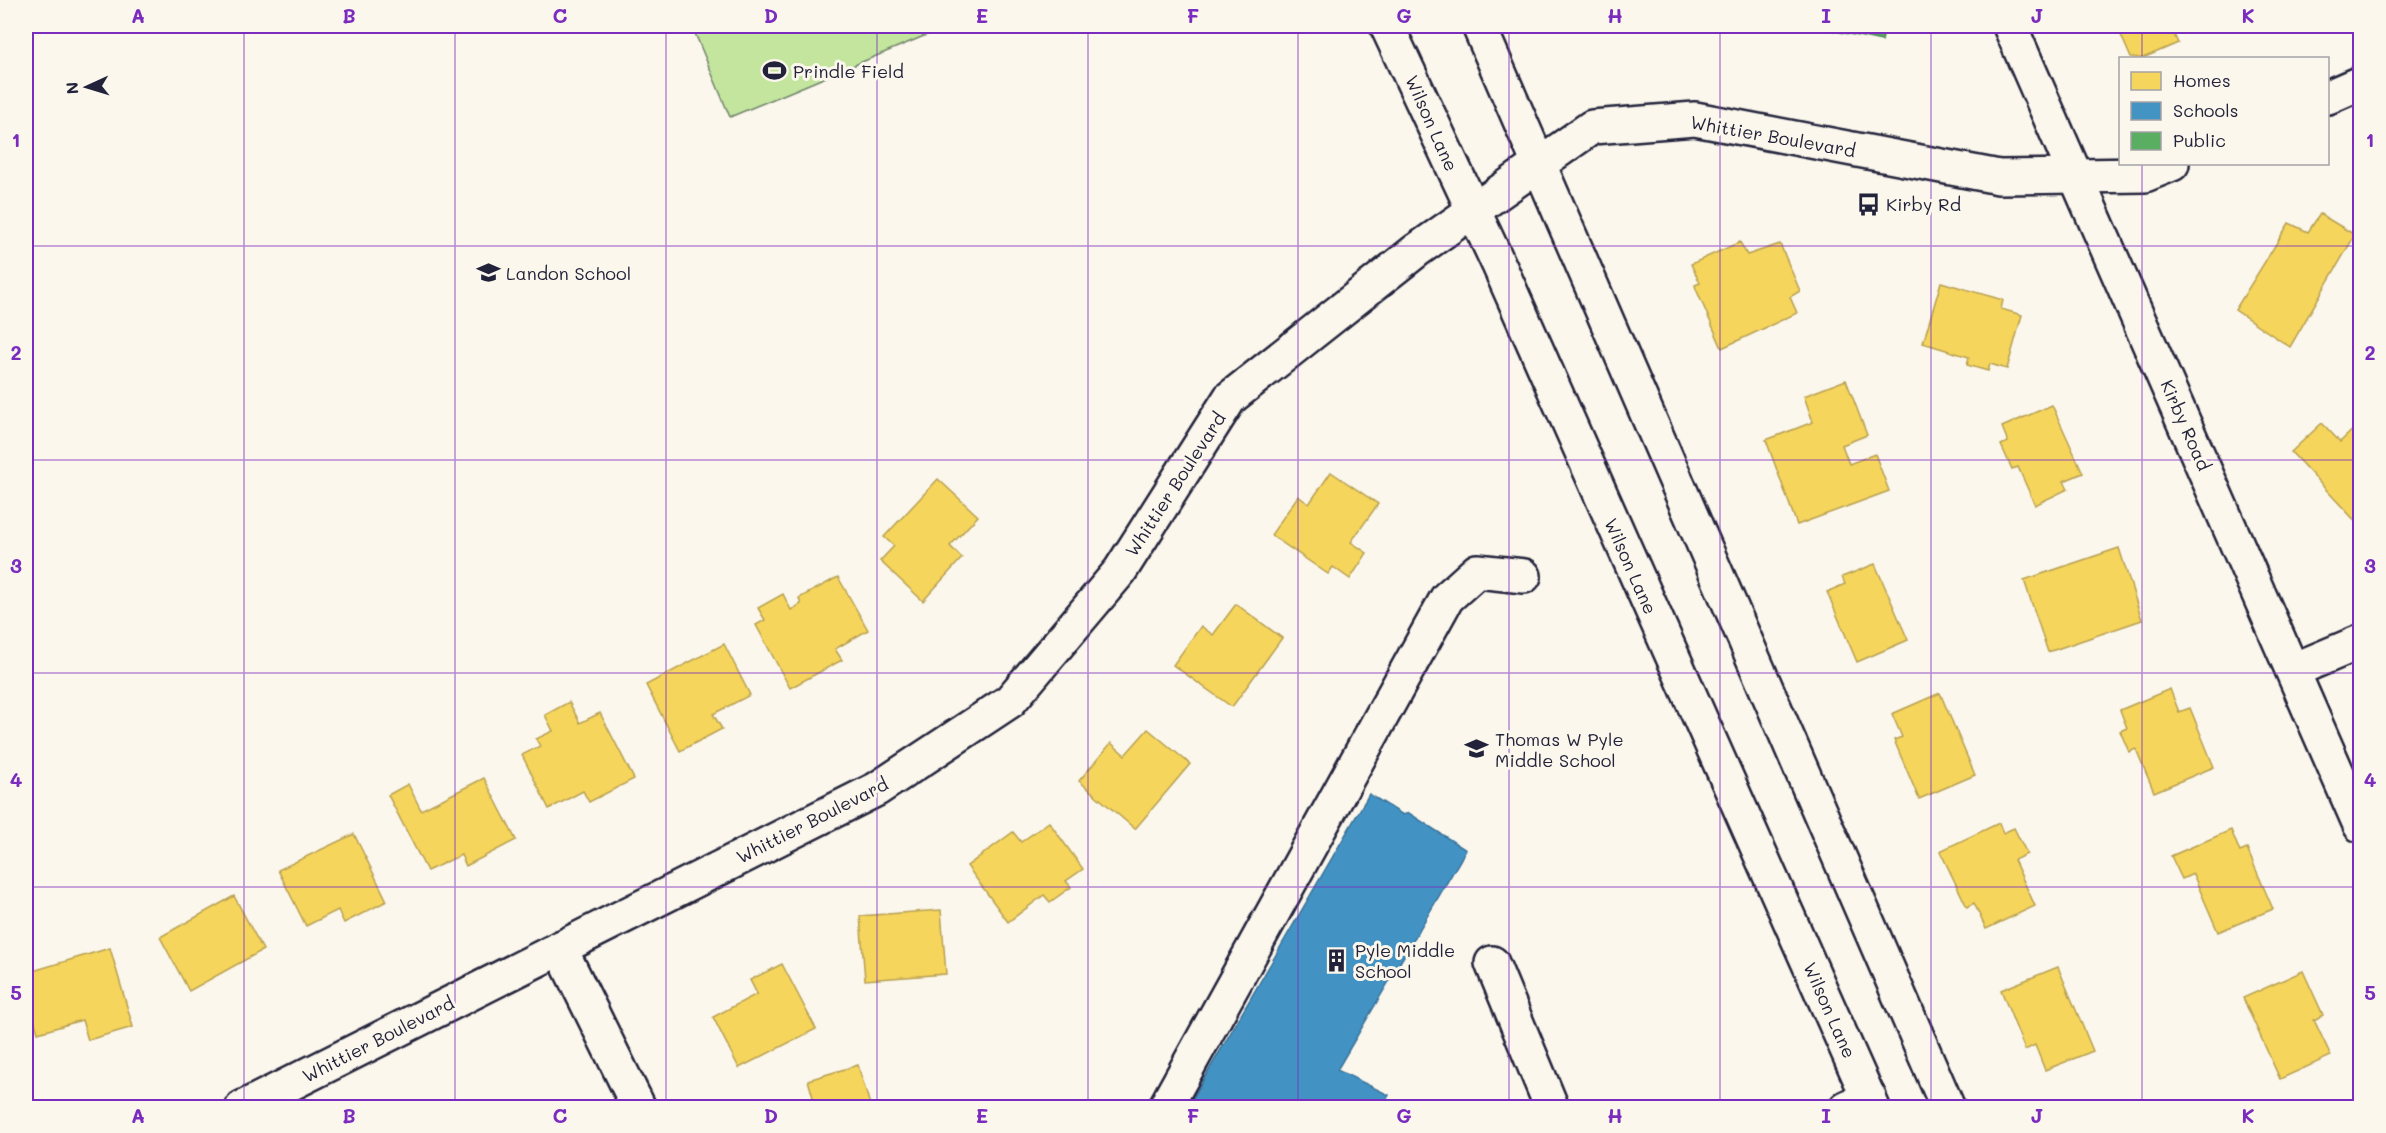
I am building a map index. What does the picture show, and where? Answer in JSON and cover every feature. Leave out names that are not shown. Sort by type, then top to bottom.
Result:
[{"type":"street","name":"Wilson Lane","points":[[1387,26],[1499,265],[1863,1104]]},
{"type":"street","points":[[1479,26],[1948,1107]]},
{"type":"street","name":"Kirby Road","points":[[2010,26],[2361,825]]},
{"type":"street","points":[[2329,97],[2361,83]]},
{"type":"street","name":"Whittier Boulevard","points":[[242,1107],[877,789],[1010,701],[1120,571],[1230,398],[1417,250],[1592,127],[1695,119],[1999,177],[2145,175],[2170,165]]},
{"type":"street","points":[[1165,1107],[1447,598],[1477,571],[1524,576]]},
{"type":"street","points":[[2294,670],[2361,642]]},
{"type":"street","points":[[560,948],[639,1107]]},
{"type":"street","points":[[1492,963],[1552,1107]]},
{"type":"green space","name":"Prindle Field","points":[[692,26],[948,26],[730,117]]},
{"type":"building: Homes","points":[[2117,26],[2183,26],[2172,30],[2178,43],[2145,57],[2131,57]]},
{"type":"building: Homes","points":[[2320,214],[2355,235],[2290,347],[2235,310],[2289,223],[2308,232]]},
{"type":"building: Homes","points":[[1740,242],[1747,255],[1780,244],[1800,291],[1790,297],[1797,313],[1722,348],[1696,289],[1695,285],[1700,283],[1691,264]]},
{"type":"building: Homes","points":[[1941,282],[2003,300],[2001,309],[2022,315],[2007,369],[1990,364],[1988,371],[1967,365],[1969,357],[1923,343]]},
{"type":"building: Homes","points":[[1846,380],[1867,435],[1842,445],[1849,464],[1875,454],[1889,491],[1797,525],[1766,440],[1813,422],[1804,396]]},
{"type":"building: Homes","points":[[2052,405],[2083,473],[2064,481],[2068,489],[2035,505],[2018,467],[2012,469],[2001,445],[2008,442],[2002,427]]},
{"type":"building: Homes","points":[[2322,423],[2340,442],[2360,423],[2360,526],[2291,452]]},
{"type":"building: Homes","points":[[1331,472],[1378,504],[1351,542],[1367,553],[1350,579],[1333,567],[1328,574],[1271,535],[1298,496],[1309,504]]},
{"type":"building: Homes","points":[[938,479],[978,516],[950,546],[962,558],[923,601],[880,561],[894,546],[884,537]]},
{"type":"building: Homes","points":[[2119,548],[2142,620],[2048,652],[2024,580]]},
{"type":"building: Homes","points":[[1875,564],[1908,640],[1857,662],[1827,592],[1845,584],[1842,577]]},
{"type":"building: Homes","points":[[838,577],[868,630],[835,649],[842,660],[790,688],[756,625],[765,620],[758,608],[783,594],[791,610],[801,604],[799,598]]},
{"type":"building: Homes","points":[[1236,604],[1282,638],[1232,707],[1173,665],[1201,626],[1213,635]]},
{"type":"building: Homes","points":[[724,644],[750,695],[713,714],[722,729],[680,751],[646,685]]},
{"type":"building: Homes","points":[[2170,689],[2179,712],[2190,708],[2214,767],[2154,792],[2136,749],[2129,752],[2120,731],[2127,728],[2120,710]]},
{"type":"building: Homes","points":[[1940,693],[1975,775],[1919,799],[1894,740],[1902,737],[1892,714]]},
{"type":"building: Homes","points":[[569,702],[580,723],[600,713],[634,779],[589,802],[583,791],[549,809],[522,755],[540,746],[536,739],[553,731],[545,715]]},
{"type":"building: Homes","points":[[1148,729],[1190,764],[1135,829],[1079,781],[1111,743],[1125,755]]},
{"type":"building: Homes","points":[[484,778],[516,840],[466,866],[461,855],[427,871],[388,795],[408,784],[421,810]]},
{"type":"building: Homes","points":[[1049,822],[1083,869],[1066,881],[1071,887],[1050,902],[1044,895],[1008,922],[967,866],[1013,832],[1021,842]]},
{"type":"building: Homes","points":[[1999,823],[2003,833],[2014,828],[2027,854],[2014,860],[2035,906],[1986,929],[1974,903],[1967,907],[1940,851]]},
{"type":"building: Homes","points":[[2231,830],[2240,852],[2247,849],[2273,909],[2218,932],[2193,874],[2182,879],[2171,856]]},
{"type":"building: Homes","points":[[354,834],[387,901],[344,923],[338,910],[306,926],[278,870]]},
{"type":"building: Homes","points":[[234,896],[263,950],[189,991],[160,937]]},
{"type":"building: Homes","points":[[941,910],[946,974],[865,980],[860,916]]},
{"type":"building: Homes","points":[[110,948],[133,1027],[88,1040],[82,1020],[38,1033],[26,992],[26,973]]},
{"type":"building: Homes","points":[[782,964],[816,1029],[739,1068],[713,1017],[757,994],[750,980]]},
{"type":"building: Homes","points":[[2058,967],[2093,1051],[2045,1070],[2035,1045],[2025,1050],[2001,990]]},
{"type":"building: Homes","points":[[2303,971],[2323,1015],[2314,1020],[2331,1056],[2280,1079],[2243,998]]},
{"type":"building: Homes","points":[[858,1065],[871,1108],[816,1108],[808,1080]]},
{"type":"building: Schools","name":"Pyle Middle School","points":[[1369,794],[1403,815],[1409,813],[1466,850],[1337,1070],[1389,1095],[1382,1108],[1187,1108]]},
{"type":"building: Public","points":[[1812,26],[1885,26],[1882,41]]},
{"type":"place","name":"Prindle Field","points":[[775,71]]},
{"type":"place","name":"Kirby Rd","points":[[1868,204]]},
{"type":"place","name":"Landon School","points":[[488,273]]},
{"type":"place","name":"Thomas W Pyle Middle School","points":[[1477,749]]},
{"type":"place","name":"Pyle Middle School","points":[[1337,960]]}]
